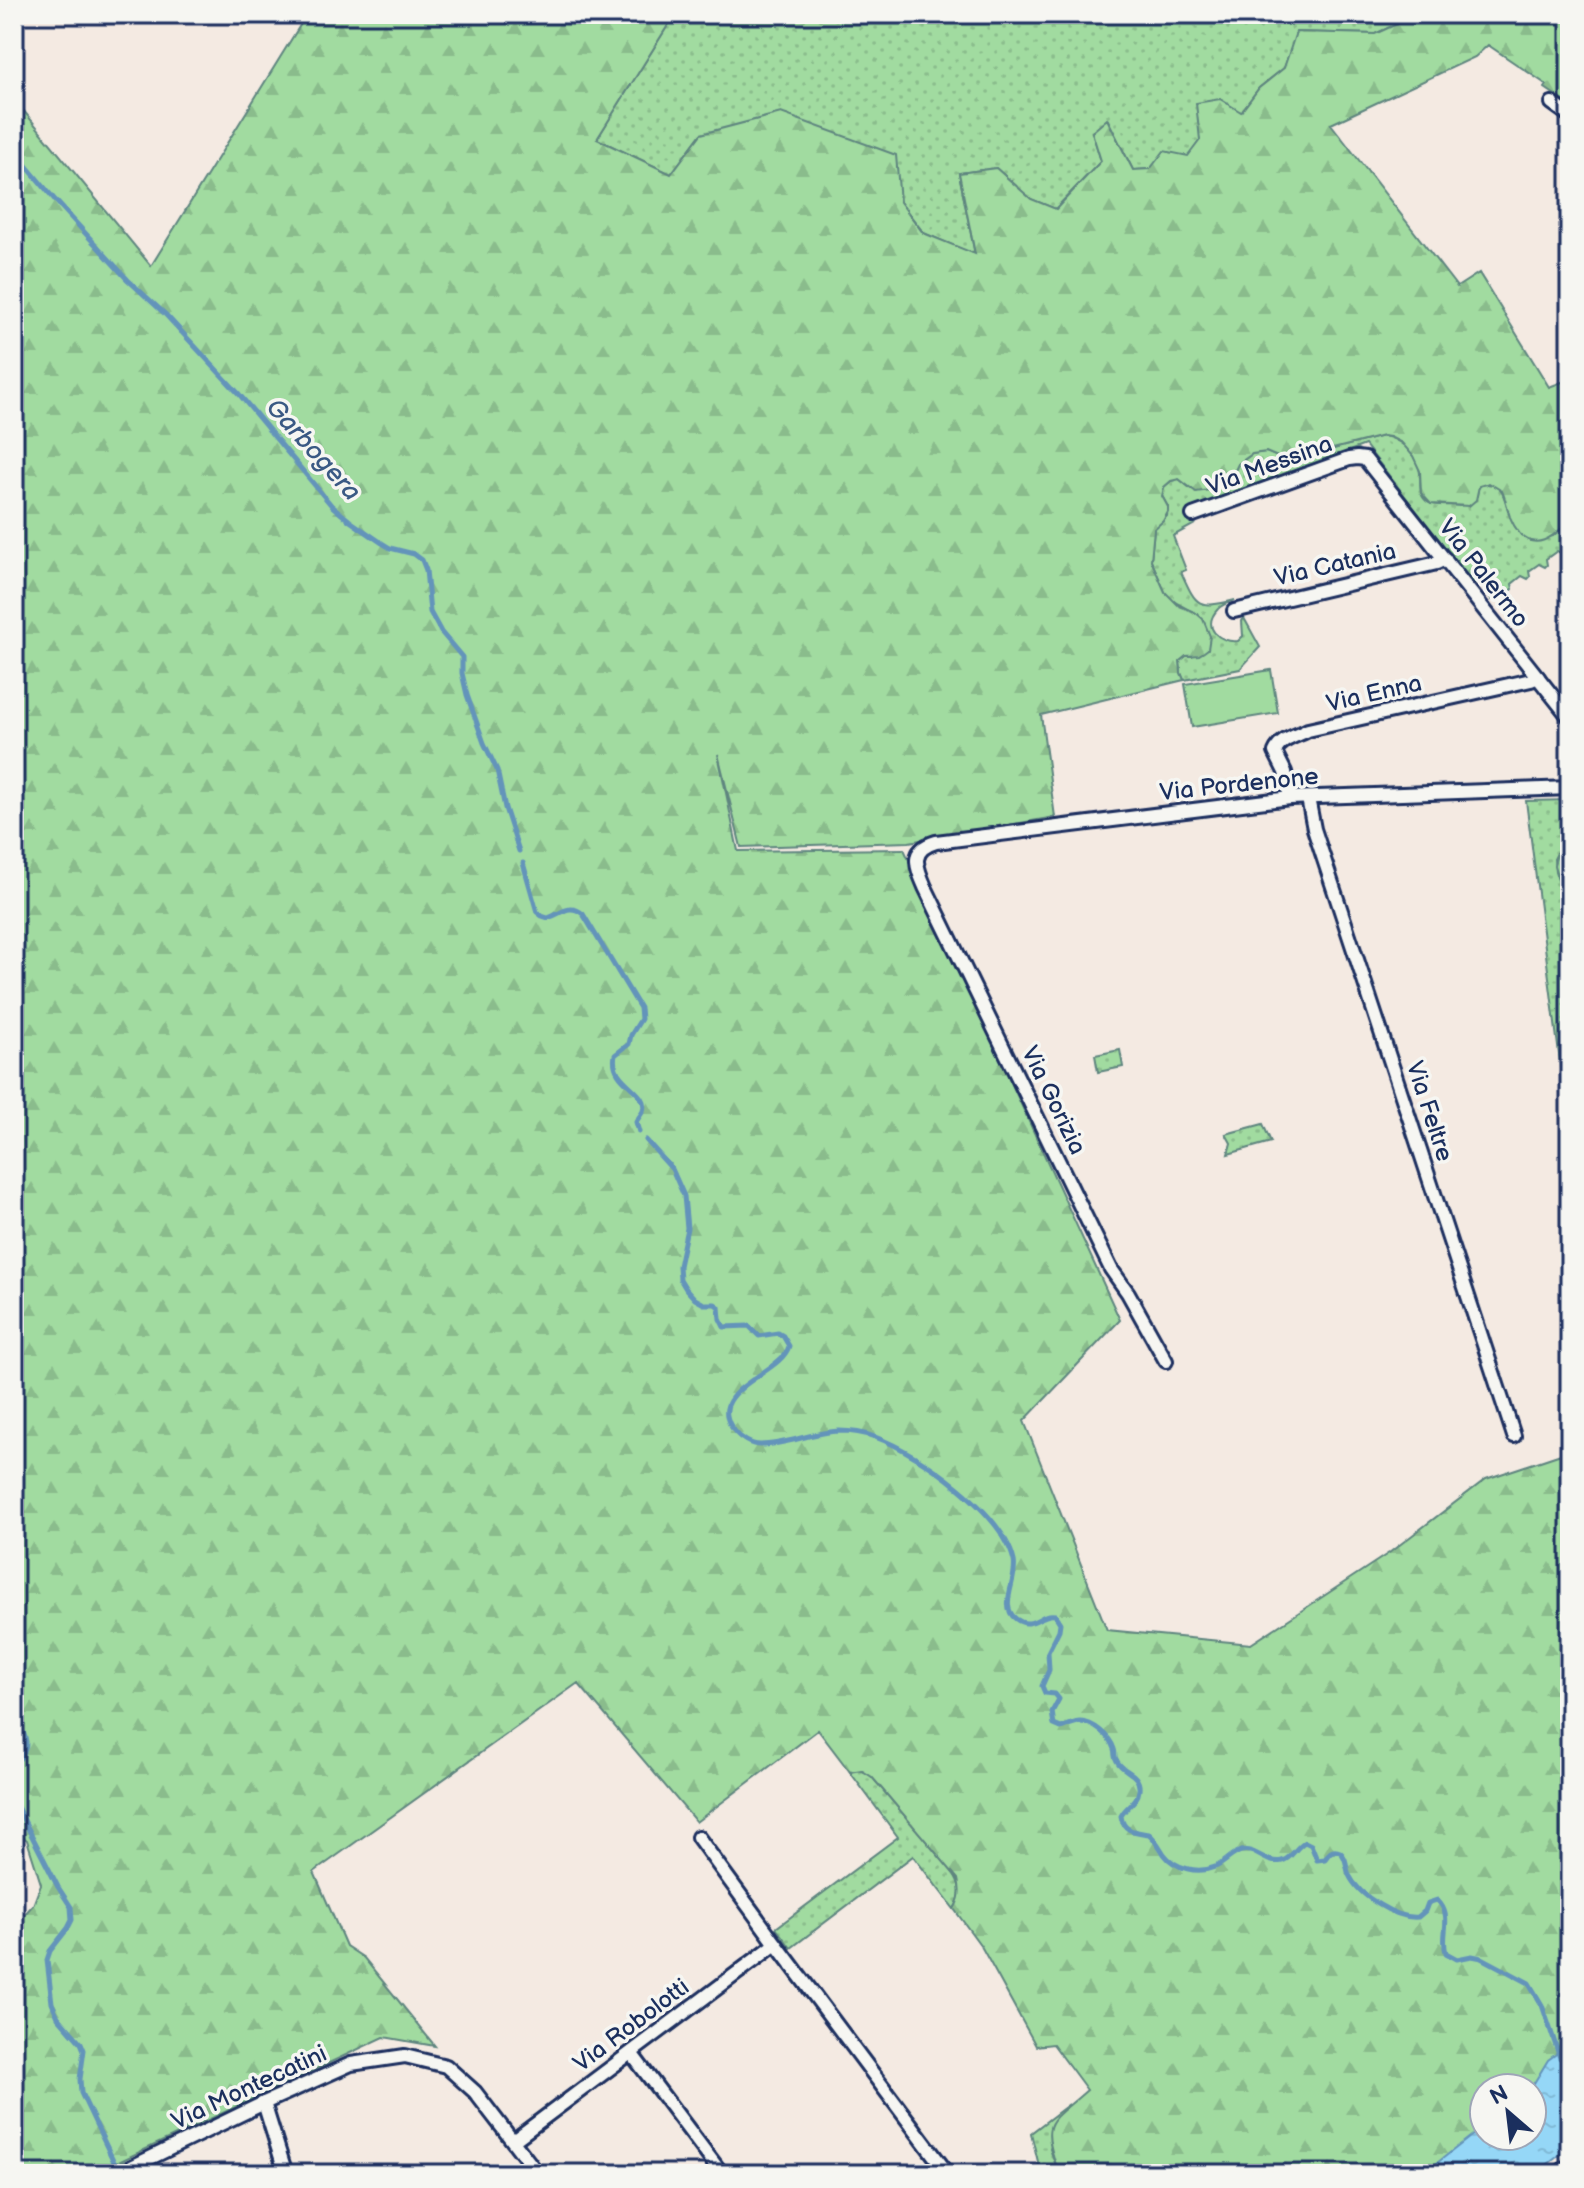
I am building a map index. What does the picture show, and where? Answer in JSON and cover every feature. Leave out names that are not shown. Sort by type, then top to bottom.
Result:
[{"type":"street","points":[[1552,103],[1570,116]]},
{"type":"street","name":"Via Messina","points":[[1193,515],[1349,459],[1360,458]]},
{"type":"street","name":"Via Palermo","points":[[1360,458],[1370,463],[1570,718]]},
{"type":"street","name":"Via Catania","points":[[1234,611],[1445,559]]},
{"type":"street","name":"Via Enna","points":[[1290,798],[1285,772],[1275,752],[1284,741],[1308,730],[1538,677]]},
{"type":"street","name":"Via Pordenone","points":[[918,853],[925,846],[940,841],[1290,798],[1570,788]]},
{"type":"street","name":"Via Feltre","points":[[1308,798],[1312,823],[1514,1436]]},
{"type":"street","name":"Via Gorizia","points":[[918,853],[918,871],[1111,1269],[1166,1361]]},
{"type":"street","points":[[698,1837],[948,2174]]},
{"type":"street","name":"Via Robolotti","points":[[513,2141],[776,1944]]},
{"type":"street","points":[[631,2053],[722,2174]]},
{"type":"street","name":"Via Montecatini","points":[[117,2174],[351,2064],[405,2056],[446,2066],[475,2092],[513,2141]]},
{"type":"street","points":[[264,2103],[286,2174]]},
{"type":"street","points":[[513,2141],[538,2174]]},
{"type":"street","points":[[1561,2174],[1570,2167]]},
{"type":"green space","points":[[307,14],[675,14],[597,139],[671,174],[701,134],[781,113],[896,155],[900,202],[923,233],[975,254],[959,173],[996,168],[1031,199],[1056,209],[1101,161],[1092,132],[1107,119],[1133,170],[1150,169],[1164,151],[1188,156],[1200,140],[1196,103],[1220,99],[1241,112],[1259,88],[1284,68],[1296,32],[1375,34],[1419,14],[1570,14],[1570,105],[1545,88],[1547,85],[1488,45],[1475,57],[1331,124],[1457,287],[1479,273],[1549,387],[1570,379],[1570,521],[1565,526],[1546,539],[1533,542],[1527,539],[1512,521],[1502,491],[1489,483],[1479,486],[1476,500],[1469,506],[1431,504],[1421,493],[1420,471],[1413,456],[1402,443],[1390,437],[1383,436],[1333,449],[1299,463],[1266,452],[1252,454],[1238,464],[1231,479],[1210,490],[1196,492],[1179,479],[1164,487],[1162,496],[1168,512],[1154,529],[1151,560],[1165,592],[1179,606],[1203,619],[1210,636],[1208,649],[1180,661],[1184,680],[1041,715],[1055,817],[909,842],[741,847],[718,754],[738,851],[904,849],[1120,1320],[1024,1421],[1107,1630],[1251,1644],[1389,1553],[1486,1479],[1570,1451],[1570,2125],[1548,2143],[1548,2072],[1468,2072],[1468,2152],[1536,2152],[1509,2174],[1059,2174],[1050,2142],[1051,2124],[1087,2090],[1053,2044],[1036,2046],[981,1946],[954,1909],[959,1895],[958,1879],[872,1777],[861,1770],[850,1772],[818,1730],[696,1822],[578,1683],[314,1872],[346,1946],[364,1958],[435,2046],[384,2037],[93,2174],[14,2174],[14,1926],[33,1905],[41,1884],[27,1840],[14,1830],[14,99],[151,266]]},
{"type":"green space","points":[[675,14],[1419,14],[1375,34],[1297,32],[1284,68],[1259,88],[1241,112],[1200,140],[1189,157],[1150,169],[1133,170],[1108,120],[1092,132],[1101,161],[1055,209],[1031,199],[996,168],[959,173],[975,255],[924,233],[900,202],[701,134],[671,174],[597,139]]},
{"type":"green space","points":[[1383,436],[1410,451],[1420,473],[1422,496],[1429,503],[1460,506],[1477,496],[1481,485],[1496,486],[1503,495],[1515,527],[1530,541],[1553,536],[1570,521],[1570,542],[1563,547],[1565,553],[1557,551],[1546,559],[1545,567],[1539,564],[1529,571],[1528,579],[1522,576],[1512,584],[1513,589],[1492,600],[1479,582],[1473,583],[1365,445],[1194,510],[1189,517],[1195,524],[1173,536],[1186,570],[1181,572],[1195,599],[1205,604],[1235,600],[1222,606],[1213,616],[1214,632],[1224,639],[1238,641],[1243,636],[1244,618],[1260,647],[1240,669],[1184,680],[1180,661],[1192,656],[1200,616],[1171,600],[1151,560],[1154,529],[1167,516],[1168,507],[1162,496],[1164,487],[1179,479],[1191,489],[1210,490],[1230,479],[1237,465],[1252,454],[1266,452],[1299,463],[1333,449]]},
{"type":"green space","points":[[1271,670],[1278,713],[1192,727],[1185,684]]},
{"type":"green space","points":[[1570,800],[1570,835],[1554,859],[1560,886],[1561,914],[1570,937],[1570,1041],[1565,1058],[1570,1066],[1570,1107],[1566,1108],[1526,801]]},
{"type":"green space","points":[[1570,835],[1570,937],[1561,914],[1560,886],[1554,865],[1557,853]]},
{"type":"green space","points":[[1120,1050],[1123,1067],[1098,1072],[1095,1055]]},
{"type":"green space","points":[[1263,1124],[1271,1142],[1228,1154],[1231,1143],[1226,1134]]},
{"type":"green space","points":[[850,1772],[867,1772],[872,1777],[952,1871],[959,1885],[959,1899],[954,1909],[913,1856],[791,1948],[776,1928],[898,1837]]},
{"type":"green space","points":[[1069,2104],[1062,2110],[1050,2149],[1059,2174],[1041,2174],[1031,2133]]},
{"type":"water","points":[[1570,2044],[1570,2147],[1535,2174],[1423,2174],[1468,2139],[1468,2152],[1548,2152],[1548,2072],[1541,2072],[1548,2060]]},
{"type":"waterway","name":"Garbogera","points":[[14,151],[128,280],[165,314],[239,394],[332,506],[390,548],[414,554],[422,560],[426,570],[430,612],[441,632],[462,657],[467,695],[497,770],[519,851]]},
{"type":"waterway","name":"Garbogera","points":[[523,863],[537,912],[548,918],[570,909],[583,914],[640,1008],[641,1019],[629,1044],[615,1055],[618,1073],[644,1104],[636,1122],[639,1132]]},
{"type":"waterway","name":"Garbogera","points":[[646,1140],[672,1169],[684,1196],[687,1228],[679,1266],[680,1279],[686,1289],[704,1304],[719,1307],[724,1327],[749,1326],[759,1336],[778,1333],[789,1346],[779,1360],[744,1386],[730,1401],[727,1415],[733,1430],[746,1441],[760,1445],[839,1431],[871,1436],[914,1456],[977,1505],[1007,1543],[1014,1561],[1009,1600],[1011,1614],[1027,1623],[1055,1615],[1060,1623],[1048,1652],[1049,1670],[1042,1686],[1045,1693],[1055,1694],[1059,1699],[1052,1712],[1054,1725],[1061,1728],[1080,1722],[1095,1727],[1112,1744],[1120,1765],[1139,1784],[1138,1794],[1121,1816],[1124,1825],[1149,1834],[1169,1859],[1187,1869],[1208,1869],[1246,1850],[1271,1861],[1282,1861],[1305,1842],[1311,1845],[1317,1860],[1325,1859],[1333,1851],[1340,1852],[1354,1883],[1369,1898],[1389,1910],[1418,1917],[1428,1903],[1437,1900],[1445,1912],[1446,1953],[1457,1959],[1482,1958],[1529,1983],[1542,2005],[1560,2058]]},
{"type":"waterway","points":[[14,1718],[26,1742],[24,1753],[14,1764]]},
{"type":"waterway","points":[[14,1801],[71,1907],[72,1920],[47,1960],[52,2003],[58,2017],[84,2050],[81,2093],[115,2164]]}]
